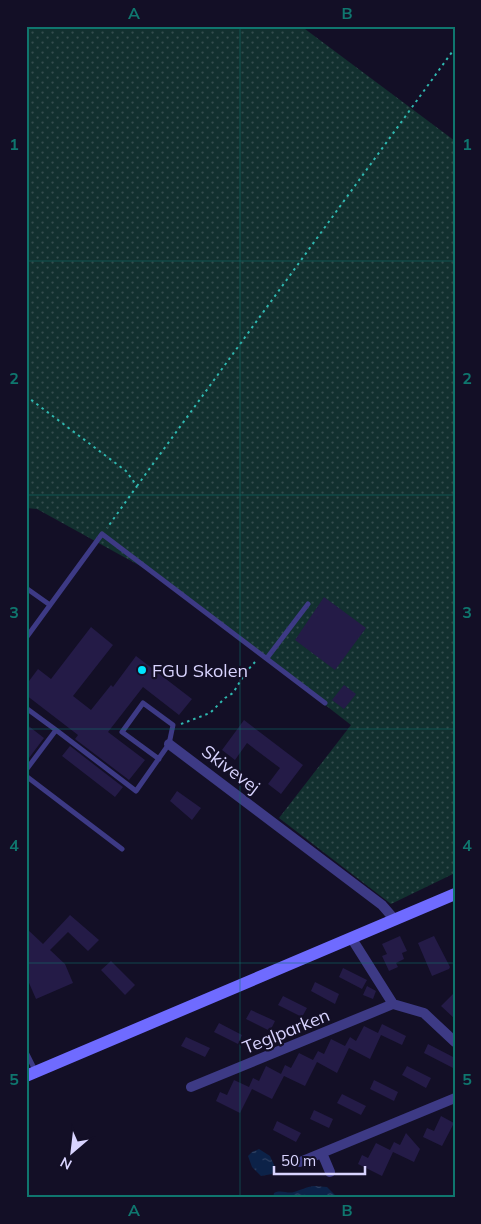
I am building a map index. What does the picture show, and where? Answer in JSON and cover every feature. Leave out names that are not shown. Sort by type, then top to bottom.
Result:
[{"type":"street","name":"Skivevej","points":[[169,744],[382,905],[395,920]]},
{"type":"street","points":[[31,1074],[455,894]]},
{"type":"street","points":[[352,939],[393,1004],[424,1013],[455,1042]]},
{"type":"street","name":"Teglparken","points":[[191,1087],[393,1004]]},
{"type":"street","points":[[300,1162],[455,1098]]},
{"type":"street","points":[[322,1154],[330,1172]]},
{"type":"lane","points":[[26,638],[102,534],[325,703]]},
{"type":"lane","points":[[26,588],[50,606]]},
{"type":"lane","points":[[264,657],[308,604]]},
{"type":"lane","points":[[26,708],[136,791],[169,744],[173,725],[143,702],[122,732],[158,759]]},
{"type":"lane","points":[[26,770],[56,730]]},
{"type":"lane","points":[[26,776],[122,849]]},
{"type":"lane","points":[[26,1052],[31,1074]]},
{"type":"path","points":[[102,534],[455,48]]},
{"type":"path","points":[[26,396],[126,471],[137,486]]},
{"type":"path","points":[[172,728],[210,713],[233,693],[246,672],[264,657]]},
{"type":"green space","points":[[26,26],[301,26],[455,141],[455,873],[391,904],[279,818],[351,725],[162,578],[37,509],[26,508]]},
{"type":"water","points":[[259,1149],[270,1156],[275,1167],[272,1174],[261,1176],[252,1167],[248,1156]]},
{"type":"water","points":[[314,1186],[327,1187],[338,1198],[273,1198],[274,1193],[277,1192],[291,1192]]},
{"type":"building","points":[[324,597],[366,628],[335,670],[295,640]]},
{"type":"building","points":[[91,627],[113,645],[73,696],[91,710],[111,685],[113,687],[136,656],[192,699],[179,715],[143,687],[108,732],[145,760],[129,780],[75,739],[78,735],[26,695],[26,685],[38,669],[51,679]]},
{"type":"building","points":[[344,685],[356,694],[344,709],[332,700]]},
{"type":"building","points":[[244,720],[303,765],[281,794],[268,784],[280,768],[247,743],[235,760],[222,750]]},
{"type":"building","points":[[26,724],[44,738],[26,762]]},
{"type":"building","points":[[70,746],[123,787],[115,797],[62,756]]},
{"type":"building","points":[[177,791],[201,808],[192,820],[170,801]]},
{"type":"building","points":[[70,915],[99,940],[88,951],[68,932],[50,950],[65,964],[73,983],[36,999],[26,976],[26,928],[43,944]]},
{"type":"building","points":[[400,936],[407,951],[402,953],[404,959],[396,963],[398,967],[389,971],[382,956],[387,954],[382,944]]},
{"type":"building","points":[[434,936],[450,967],[432,976],[418,943]]},
{"type":"building","points":[[111,961],[135,985],[125,995],[101,970]]},
{"type":"building","points":[[343,968],[367,980],[362,989],[339,977]]},
{"type":"building","points":[[315,982],[339,994],[335,1004],[311,991]]},
{"type":"building","points":[[367,986],[376,991],[373,999],[363,995]]},
{"type":"building","points":[[455,992],[455,1019],[441,1006]]},
{"type":"building","points":[[283,996],[307,1008],[302,1017],[278,1005]]},
{"type":"building","points":[[251,1010],[275,1021],[270,1031],[246,1019]]},
{"type":"building","points":[[219,1023],[242,1035],[238,1044],[214,1032]]},
{"type":"building","points":[[382,1024],[406,1036],[402,1045],[381,1035],[370,1059],[349,1048],[337,1073],[317,1062],[305,1086],[284,1076],[272,1099],[252,1089],[240,1113],[216,1101],[220,1092],[227,1095],[234,1080],[249,1087],[253,1078],[259,1081],[266,1066],[281,1074],[285,1065],[291,1068],[299,1053],[313,1060],[318,1051],[324,1054],[331,1039],[345,1046],[350,1037],[356,1041],[364,1026],[378,1033]]},
{"type":"building","points":[[186,1037],[210,1048],[205,1057],[181,1046]]},
{"type":"building","points":[[428,1044],[455,1058],[455,1069],[424,1053]]},
{"type":"building","points":[[407,1066],[431,1078],[426,1088],[402,1075]]},
{"type":"building","points":[[374,1080],[398,1092],[394,1101],[370,1089]]},
{"type":"building","points":[[342,1094],[366,1106],[361,1115],[337,1103]]},
{"type":"building","points":[[314,1110],[333,1119],[329,1128],[310,1119]]},
{"type":"building","points":[[441,1116],[454,1123],[442,1146],[423,1137],[427,1128],[434,1131]]},
{"type":"building","points":[[277,1121],[301,1133],[296,1142],[273,1130]]},
{"type":"building","points":[[406,1133],[420,1149],[414,1162],[393,1152],[382,1176],[358,1164],[362,1155],[368,1158],[376,1143],[390,1150],[394,1142],[400,1145]]},
{"type":"place","name":"FGU Skolen","points":[[142,670]]}]
